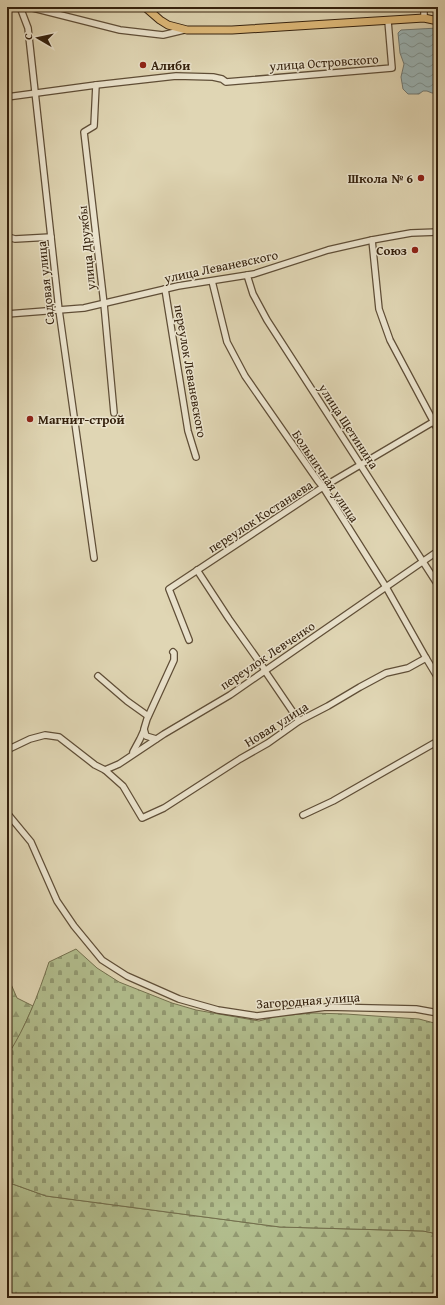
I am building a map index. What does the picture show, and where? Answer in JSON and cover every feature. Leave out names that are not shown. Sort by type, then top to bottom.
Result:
[{"type":"main road","points":[[145,7],[168,25],[187,30],[232,30],[388,22],[424,18],[438,21]]},
{"type":"street","name":"Садовая улица","points":[[20,7],[28,28],[59,310],[94,558]]},
{"type":"street","points":[[30,7],[120,30],[163,35],[187,30]]},
{"type":"street","points":[[424,7],[424,18]]},
{"type":"street","name":"улица Островского","points":[[96,85],[176,76],[213,77],[222,79],[226,82],[234,80],[392,68],[388,22]]},
{"type":"street","points":[[7,97],[96,85]]},
{"type":"street","name":"улица Дружбы","points":[[96,85],[94,126],[84,132],[104,304],[114,413]]},
{"type":"street","name":"улица Леваневского","points":[[7,314],[84,308],[165,289],[247,275],[284,265],[328,250],[372,240],[411,233],[438,232]]},
{"type":"street","points":[[7,234],[8,236],[16,239],[51,237]]},
{"type":"street","points":[[372,240],[379,310],[390,340],[436,421],[438,430]]},
{"type":"street","name":"улица Щетинина","points":[[247,275],[253,294],[267,320],[438,585]]},
{"type":"street","name":"Больничная улица","points":[[212,280],[227,342],[245,376],[318,482],[323,487],[386,587],[438,678]]},
{"type":"street","name":"переулок Леваневского","points":[[165,289],[188,431],[196,457]]},
{"type":"street","name":"переулок Костанаева","points":[[189,640],[169,589],[323,487],[436,421]]},
{"type":"street","name":"переулок Левченко","points":[[105,770],[119,764],[156,739],[230,695],[438,551]]},
{"type":"street","points":[[197,570],[229,620],[264,667],[265,671],[299,721]]},
{"type":"street","points":[[130,756],[140,739],[148,716],[171,668],[174,656],[173,652]]},
{"type":"street","name":"Новая улица","points":[[105,770],[123,786],[142,818],[164,808],[240,759],[268,743],[299,721],[328,706],[360,686],[386,673],[408,668],[426,658]]},
{"type":"street","points":[[98,676],[127,701],[148,716]]},
{"type":"street","points":[[144,729],[146,736],[156,739]]},
{"type":"street","points":[[7,750],[30,739],[45,735],[59,737],[95,765],[105,770]]},
{"type":"street","points":[[303,816],[333,801],[438,741]]},
{"type":"street","name":"Загородная улица","points":[[7,813],[31,842],[58,901],[74,926],[102,960],[127,976],[179,999],[218,1010],[257,1016],[326,1007],[416,1009],[438,1013]]},
{"type":"green space","points":[[76,949],[97,968],[119,982],[172,1003],[196,1010],[259,1021],[278,1016],[313,1013],[419,1019],[438,1024],[438,1234],[423,1231],[280,1227],[46,1196],[7,1182],[7,1056],[20,1034],[31,1010],[49,962]]},
{"type":"green space","points":[[7,975],[17,998],[33,1006],[18,1040],[7,1056]]},
{"type":"green space","points":[[7,1182],[46,1196],[280,1227],[423,1231],[438,1234],[438,1298],[7,1298]]},
{"type":"water","points":[[438,28],[438,93],[423,91],[419,94],[408,94],[403,89],[401,77],[404,64],[400,53],[398,33],[401,30]]},
{"type":"place","name":"Алиби","points":[[143,65]]},
{"type":"place","name":"Школа № 6","points":[[421,178]]},
{"type":"place","name":"Союз","points":[[415,250]]},
{"type":"place","name":"Магнит-строй","points":[[30,419]]}]
